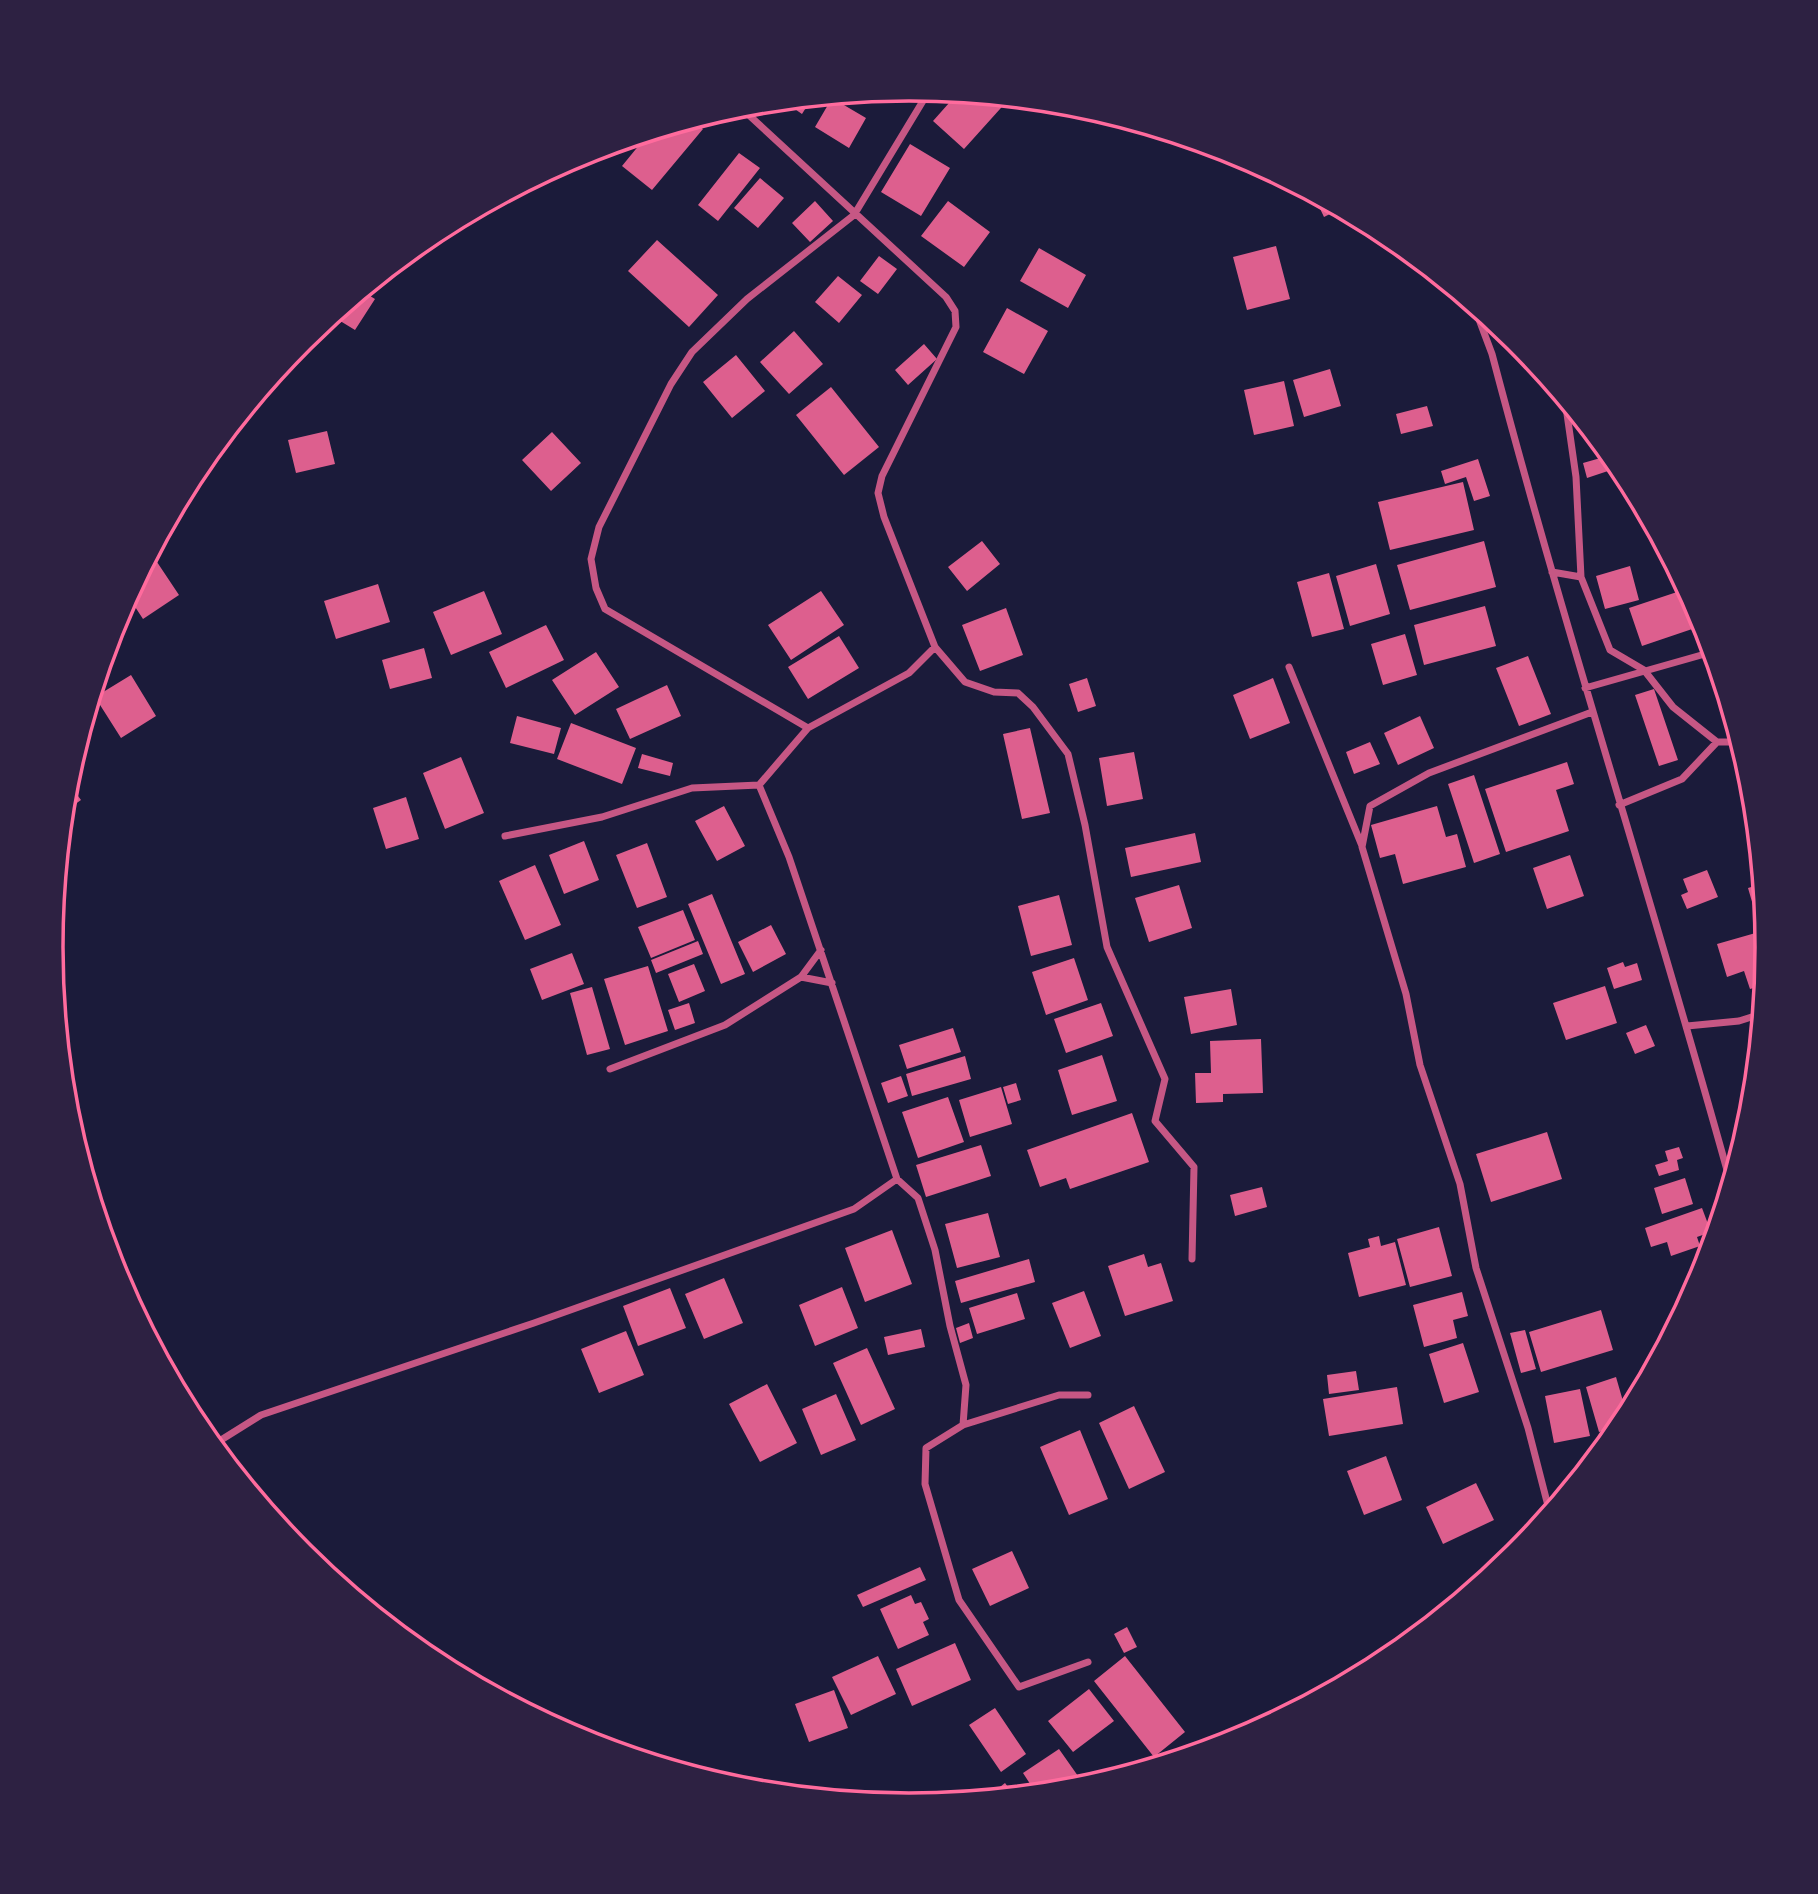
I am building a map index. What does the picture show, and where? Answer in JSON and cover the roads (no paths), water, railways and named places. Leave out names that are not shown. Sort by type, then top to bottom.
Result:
[{"type":"street","points":[[808,728],[605,608],[596,588],[591,559],[599,527],[671,384],[692,352],[747,299],[854,215],[923,101]]},
{"type":"street","points":[[750,116],[946,297],[955,311],[956,327],[882,476],[878,493],[884,517],[935,647],[965,682],[994,692],[1018,693],[1033,707],[1068,754],[1085,825],[1107,947],[1165,1080],[1155,1121],[1194,1167],[1192,1259]]},
{"type":"street","points":[[1481,324],[1492,354],[1585,688],[1687,1026],[1726,1166]]},
{"type":"street","points":[[1567,416],[1576,477],[1581,577],[1610,650],[1644,670],[1673,707],[1717,742],[1729,742]]},
{"type":"street","points":[[1552,572],[1581,577]]},
{"type":"street","points":[[505,836],[602,817],[692,788],[759,785],[808,728],[909,673],[935,647]]},
{"type":"street","points":[[1585,688],[1703,655]]},
{"type":"street","points":[[1289,667],[1362,847],[1406,994],[1420,1065],[1461,1184],[1476,1268],[1528,1428],[1547,1502]]},
{"type":"street","points":[[1362,847],[1370,806],[1429,773],[1592,712]]},
{"type":"street","points":[[1619,805],[1682,779],[1717,742]]},
{"type":"street","points":[[759,785],[789,857],[897,1179],[918,1198],[935,1250],[950,1326],[966,1385],[963,1425]]},
{"type":"street","points":[[610,1069],[725,1026],[800,977],[821,950]]},
{"type":"street","points":[[800,977],[832,983]]},
{"type":"street","points":[[1687,1026],[1739,1021],[1752,1017]]},
{"type":"street","points":[[222,1439],[261,1415],[534,1323],[855,1209],[897,1179]]},
{"type":"street","points":[[1088,1395],[1059,1395],[963,1425],[926,1448],[925,1484],[959,1600],[1019,1687],[1088,1662]]}]
